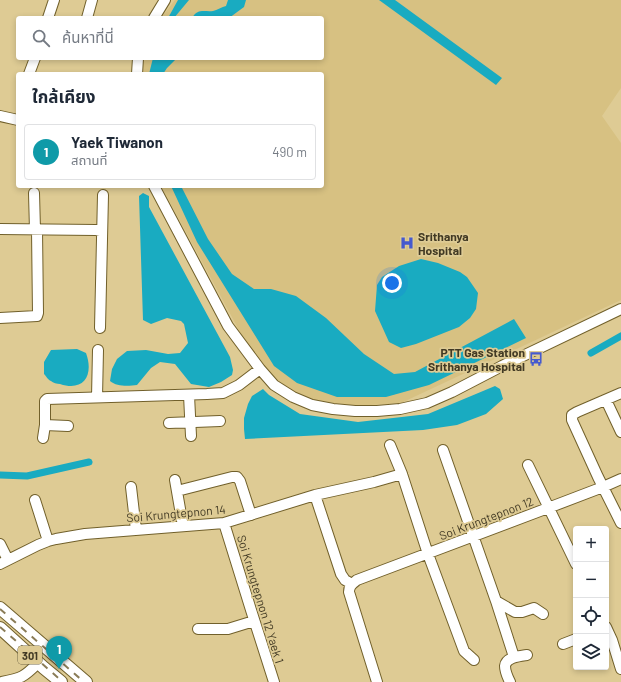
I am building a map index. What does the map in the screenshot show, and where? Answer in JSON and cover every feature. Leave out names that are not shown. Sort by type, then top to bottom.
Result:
[{"type":"main road","name":"301","points":[[0,608],[86,682]]},
{"type":"main road","name":"301","points":[[0,628],[61,682]]},
{"type":"street","points":[[49,16],[54,0]]},
{"type":"street","points":[[88,16],[92,0]]},
{"type":"street","points":[[155,16],[165,0]]},
{"type":"street","points":[[30,72],[34,60]]},
{"type":"street","points":[[136,72],[138,60]]},
{"type":"street","points":[[0,116],[16,120]]},
{"type":"street","points":[[155,188],[228,326],[260,369],[274,385],[293,397],[312,405],[333,409],[377,411],[400,409],[427,403],[621,309]]},
{"type":"street","points":[[0,318],[37,316],[38,313],[34,193]]},
{"type":"street","points":[[100,328],[103,195]]},
{"type":"street","points":[[0,229],[102,231]]},
{"type":"street","points":[[97,397],[98,350]]},
{"type":"street","points":[[43,438],[45,425],[45,401],[47,399],[223,393],[239,386],[260,369]]},
{"type":"street","points":[[621,393],[572,415],[572,420],[621,523]]},
{"type":"street","points":[[189,395],[191,436]]},
{"type":"street","points":[[606,400],[621,432]]},
{"type":"street","points":[[169,422],[220,421]]},
{"type":"street","points":[[45,425],[68,426]]},
{"type":"street","points":[[390,445],[402,474],[428,554],[464,651],[474,660]]},
{"type":"street","points":[[442,450],[496,601],[514,657]]},
{"type":"street","points":[[528,465],[575,562]]},
{"type":"street","name":"Soi Krungtepnon 14","points":[[4,562],[48,541],[85,534],[224,523],[315,495],[374,482],[402,474]]},
{"type":"street","points":[[177,491],[237,477],[240,481],[251,515]]},
{"type":"street","name":"Soi Krungtepnon 12","points":[[352,584],[357,580],[473,537],[621,479]]},
{"type":"street","points":[[175,480],[183,526]]},
{"type":"street","points":[[131,487],[136,530]]},
{"type":"street","points":[[315,495],[342,574],[345,580],[352,584],[349,588],[349,592],[377,682]]},
{"type":"street","points":[[35,500],[48,541]]},
{"type":"street","name":"Soi Krungtepnon 12 Yaek 1","points":[[224,523],[274,682]]},
{"type":"street","points":[[0,544],[4,562]]},
{"type":"street","points":[[496,601],[515,612],[522,612],[534,608],[543,614]]},
{"type":"street","points":[[198,629],[228,629],[254,621]]},
{"type":"street","points":[[609,634],[621,669]]},
{"type":"street","points":[[562,644],[573,640]]},
{"type":"street","points":[[510,682],[505,666],[507,662],[514,657],[527,655]]},
{"type":"street","points":[[0,679],[2,682],[22,677],[38,663]]},
{"type":"shaded area","name":"Srithanya Hospital","points":[[175,0],[621,0],[621,88],[602,116],[621,143],[621,300],[401,403],[356,406],[308,399],[282,387],[247,345],[162,188],[324,188],[324,72],[142,72],[144,60],[324,60],[324,16],[163,16]]},
{"type":"water","points":[[178,0],[189,0],[176,16],[169,16]]},
{"type":"water","points":[[228,0],[246,0],[244,7],[232,16],[193,16],[201,11],[213,11],[226,6]]},
{"type":"water","points":[[379,0],[395,0],[502,78],[496,85]]},
{"type":"water","points":[[152,60],[175,60],[164,72],[150,72]]},
{"type":"water","points":[[172,188],[182,188],[208,239],[232,274],[254,289],[271,289],[296,296],[326,318],[364,354],[394,374],[415,372],[514,319],[526,338],[429,385],[386,397],[337,397],[297,383],[274,366],[197,242]]},
{"type":"water","points":[[143,193],[149,196],[149,207],[230,357],[233,370],[232,375],[209,387],[191,384],[175,364],[160,362],[151,368],[137,385],[120,385],[110,381],[112,369],[117,359],[127,351],[146,350],[168,354],[180,353],[188,343],[184,324],[181,321],[167,318],[151,324],[143,320],[139,196]]},
{"type":"water","points":[[421,259],[438,263],[460,272],[467,277],[478,293],[476,309],[470,318],[459,327],[416,344],[401,348],[389,342],[375,311],[377,285],[382,277],[399,266]]},
{"type":"water","points":[[77,349],[86,353],[89,368],[88,375],[85,380],[81,384],[68,386],[49,380],[44,374],[44,362],[51,350]]},
{"type":"water","points":[[495,386],[500,389],[503,399],[486,414],[457,425],[423,430],[245,439],[244,418],[248,404],[252,396],[263,389],[269,395],[300,414],[358,422],[428,414]]},
{"type":"waterway","points":[[591,353],[621,336]]},
{"type":"waterway","points":[[0,475],[27,476],[89,462]]},
{"type":"railway","points":[[0,609],[84,682]]},
{"type":"railway","points":[[0,627],[63,682]]},
{"type":"place","name":"Srithanya Hospital","points":[[407,243]]},
{"type":"place","name":"PTT Gas Station Srithanya Hospital","points":[[536,359]]},
{"type":"place","name":"Yaek Tiwanon","points":[[59,669]]}]
